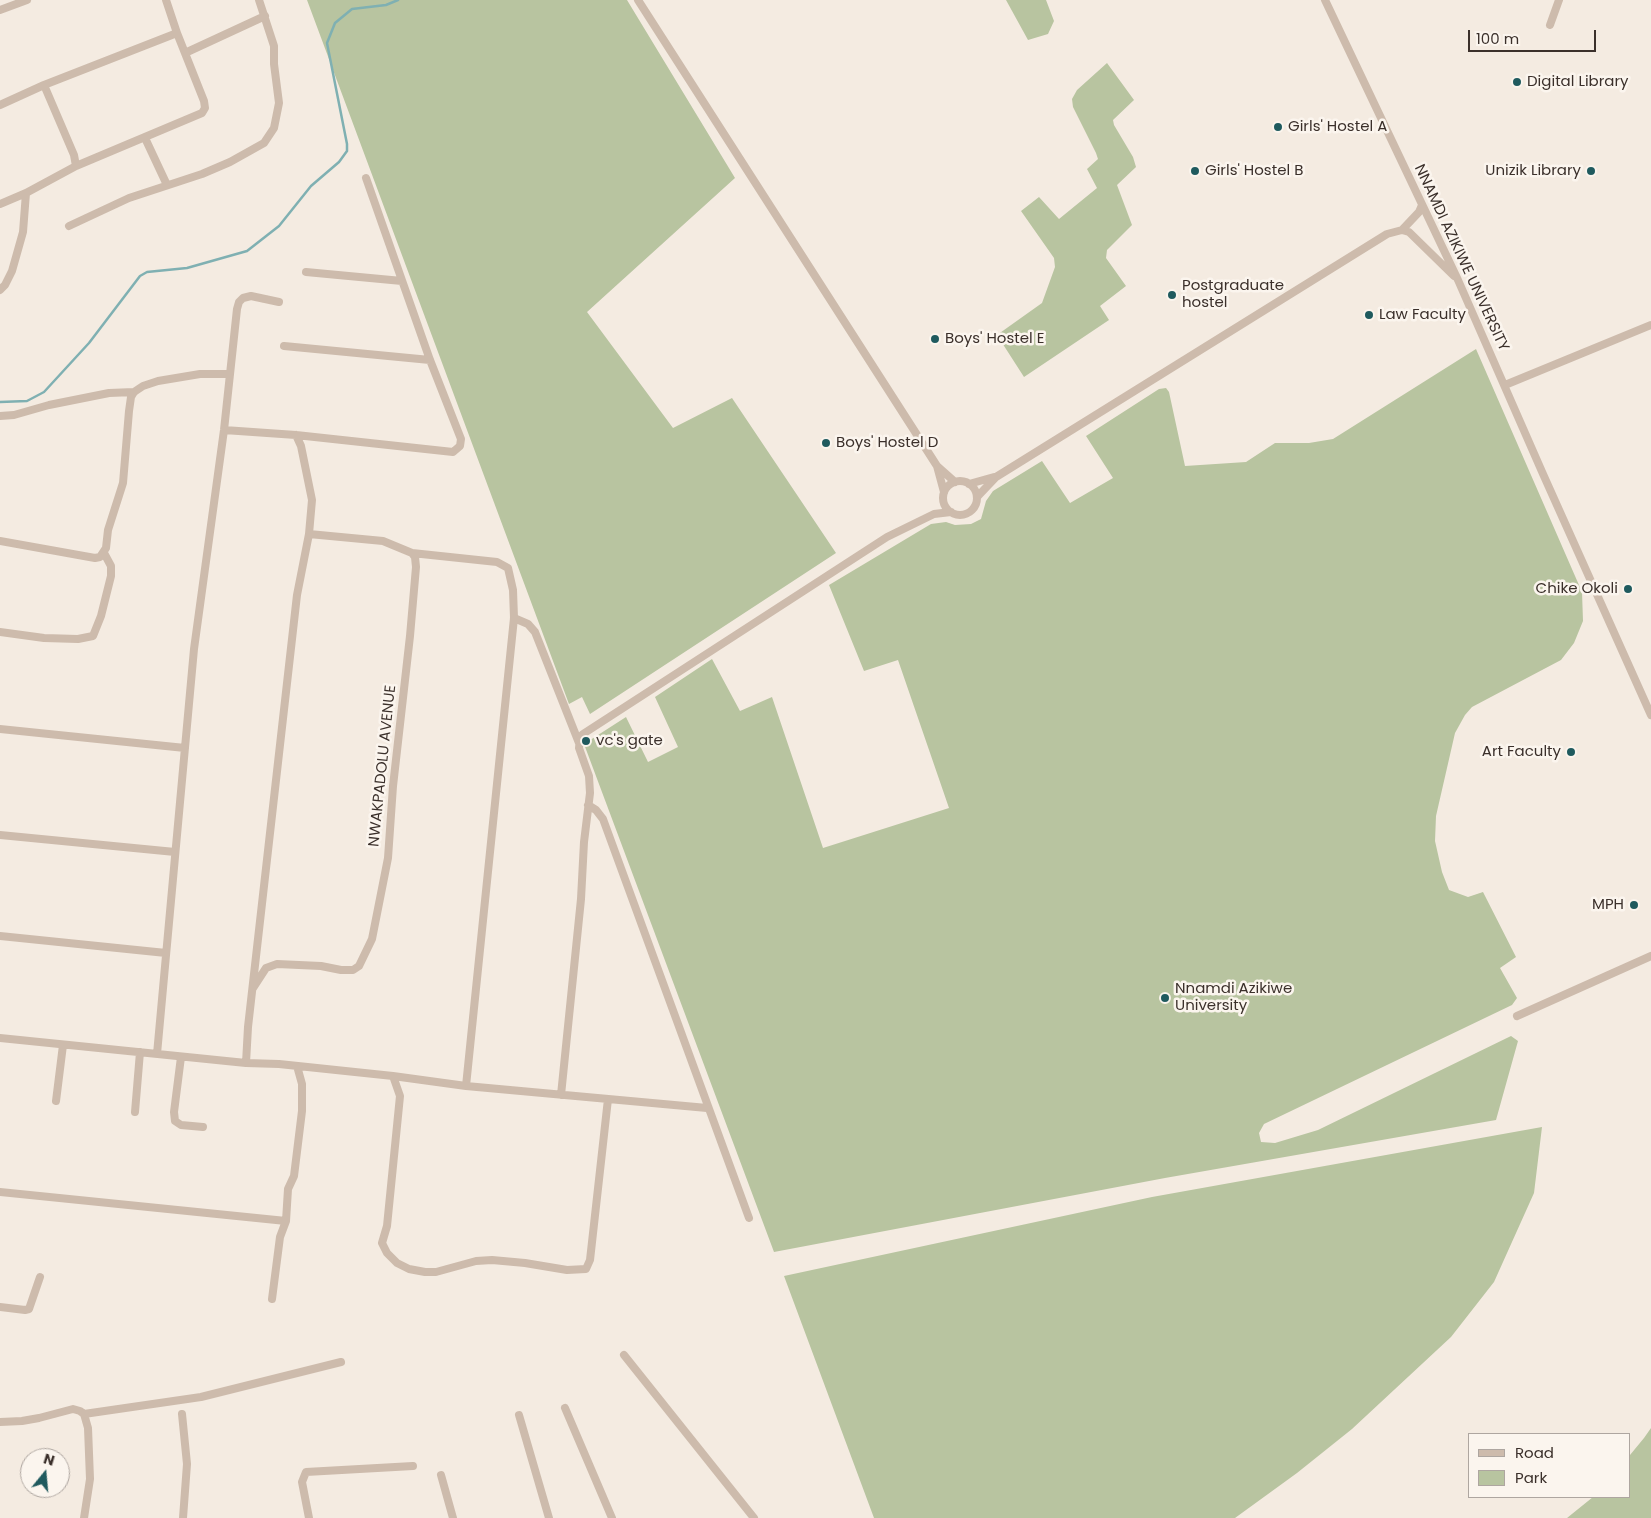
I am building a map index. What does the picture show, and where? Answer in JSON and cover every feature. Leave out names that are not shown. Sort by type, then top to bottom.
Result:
[{"type":"street","points":[[0,10],[26,0]]},
{"type":"street","points":[[0,204],[26,193],[76,166],[195,118],[202,113],[205,108],[204,101],[176,33],[166,0]]},
{"type":"street","points":[[69,226],[130,198],[223,165],[264,143],[274,128],[279,103],[274,64],[274,46],[259,0]]},
{"type":"street","points":[[638,0],[937,466],[955,482]]},
{"type":"street","name":"NNAMDI AZIKIWE UNIVERSITY","points":[[1325,0],[1458,280],[1651,715]]},
{"type":"street","points":[[1550,25],[1559,0]]},
{"type":"street","points":[[185,53],[265,16]]},
{"type":"street","points":[[0,105],[44,85],[176,33]]},
{"type":"street","points":[[44,85],[74,155],[76,166]]},
{"type":"street","points":[[145,138],[167,185]]},
{"type":"street","points":[[224,430],[296,435],[453,452],[460,446],[460,439],[366,178]]},
{"type":"street","points":[[0,290],[6,285],[12,271],[23,232],[26,193]]},
{"type":"street","points":[[1402,230],[1419,212],[1422,205]]},
{"type":"street","points":[[977,497],[996,477],[1387,234],[1402,230],[1409,232],[1458,280]]},
{"type":"street","points":[[306,272],[402,281]]},
{"type":"street","points":[[157,1054],[194,649],[224,430],[229,374],[239,302],[243,298],[251,296],[279,302]]},
{"type":"street","points":[[1505,385],[1651,325]]},
{"type":"street","points":[[284,346],[430,360]]},
{"type":"street","points":[[0,541],[95,558],[100,557],[104,553],[108,530],[123,483],[129,411],[131,397],[134,392],[143,386],[158,381],[200,374],[229,374]]},
{"type":"street","points":[[0,416],[14,415],[50,405],[109,393],[134,392]]},
{"type":"street","points":[[246,1063],[297,595],[309,534],[312,500],[302,446],[296,435]]},
{"type":"street","points":[[934,514],[944,496],[948,486],[955,482],[969,484],[975,490],[977,497],[972,511],[958,515],[951,512],[945,507],[944,496],[937,466]]},
{"type":"street","points":[[969,484],[996,477]]},
{"type":"street","points":[[579,743],[580,737],[583,734],[887,537],[934,514],[951,512]]},
{"type":"street","points":[[309,534],[383,541],[412,553],[497,562],[508,568],[513,590],[514,618],[466,1086]]},
{"type":"street","points":[[0,632],[44,638],[78,639],[93,636],[101,616],[111,576],[111,566],[104,553]]},
{"type":"street","name":"NWAKPADOLU AVENUE","points":[[253,988],[266,968],[277,964],[290,963],[353,970],[359,966],[372,939],[388,858],[393,786],[416,567],[415,557],[412,553]]},
{"type":"street","points":[[514,618],[528,624],[535,632],[579,743],[589,776],[581,900],[561,1095]]},
{"type":"street","points":[[0,729],[184,748]]},
{"type":"street","points":[[588,805],[596,810],[602,819],[748,1218]]},
{"type":"street","points":[[0,836],[176,852]]},
{"type":"street","points":[[0,936],[166,953]]},
{"type":"street","points":[[1517,1016],[1651,956]]},
{"type":"street","points":[[0,1038],[181,1057],[297,1066],[466,1086],[707,1108]]},
{"type":"street","points":[[56,1101],[63,1044]]},
{"type":"street","points":[[135,1112],[140,1052]]},
{"type":"street","points":[[181,1057],[174,1112],[175,1121],[180,1125],[203,1127]]},
{"type":"street","points":[[272,1299],[280,1238],[286,1220],[288,1189],[294,1176],[302,1112],[302,1084],[297,1066]]},
{"type":"street","points":[[393,1076],[400,1096],[389,1208],[382,1243],[387,1253],[397,1263],[409,1269],[425,1272],[436,1272],[492,1260],[567,1270],[586,1270],[590,1260],[608,1099]]},
{"type":"street","points":[[0,1192],[286,1220]]},
{"type":"street","points":[[0,1307],[29,1309],[40,1277]]},
{"type":"street","points":[[624,1355],[754,1518]]},
{"type":"street","points":[[84,1414],[202,1397],[341,1362]]},
{"type":"street","points":[[565,1408],[612,1518]]},
{"type":"street","points":[[0,1422],[39,1418],[73,1409],[84,1414],[88,1428],[90,1479],[84,1518]]},
{"type":"street","points":[[182,1414],[187,1464],[183,1518]]},
{"type":"street","points":[[520,1415],[548,1518]]},
{"type":"street","points":[[310,1518],[302,1482],[306,1472],[413,1466]]},
{"type":"street","points":[[441,1475],[453,1518]]},
{"type":"green space","points":[[307,0],[627,0],[735,178],[587,312],[673,428],[732,398],[836,553],[590,714],[582,697],[569,704]]},
{"type":"green space","points":[[1006,0],[1046,0],[1054,21],[1048,34],[1028,40]]},
{"type":"green space","points":[[1107,63],[1134,100],[1113,120],[1133,157],[1136,167],[1117,185],[1132,225],[1107,250],[1106,258],[1126,286],[1100,306],[1109,320],[1024,377],[997,335],[1042,303],[1055,267],[1054,258],[1021,211],[1039,197],[1059,219],[1097,188],[1087,169],[1098,159],[1073,107],[1072,99],[1077,90]]},
{"type":"green space","points":[[1476,349],[1582,592],[1583,621],[1574,643],[1561,660],[1472,707],[1465,715],[1455,733],[1436,816],[1435,841],[1442,872],[1449,890],[1468,897],[1483,892],[1516,957],[1500,968],[1517,998],[1512,1005],[1264,1124],[1259,1133],[1261,1142],[1275,1143],[1318,1130],[1511,1036],[1518,1041],[1496,1120],[1165,1178],[774,1252],[584,744],[626,717],[648,762],[678,747],[655,697],[712,659],[740,711],[772,697],[823,848],[949,808],[898,660],[864,671],[829,585],[931,524],[946,522],[955,525],[971,524],[981,519],[986,501],[993,491],[1042,461],[1070,503],[1113,478],[1086,436],[1159,389],[1166,388],[1169,392],[1185,466],[1246,462],[1275,443],[1309,443],[1333,439]]},
{"type":"green space","points":[[1542,1127],[1534,1193],[1494,1282],[1451,1337],[1352,1429],[1297,1473],[1235,1518],[874,1518],[784,1276],[1152,1197]]},
{"type":"green space","points":[[1651,1428],[1651,1518],[1567,1518],[1592,1498],[1631,1498],[1631,1454]]},
{"type":"waterway","points":[[0,402],[27,401],[44,392],[89,343],[140,276],[147,272],[187,268],[247,251],[279,226],[311,186],[339,162],[347,151],[327,43],[335,23],[352,9],[386,5],[398,0]]},
{"type":"place","name":"Digital Library","points":[[1517,82]]},
{"type":"place","name":"Girls' Hostel A","points":[[1278,127]]},
{"type":"place","name":"Girls' Hostel B","points":[[1195,171]]},
{"type":"place","name":"Unizik Library","points":[[1591,171]]},
{"type":"place","name":"Postgraduate hostel","points":[[1172,295]]},
{"type":"place","name":"Law Faculty","points":[[1369,315]]},
{"type":"place","name":"Boys' Hostel E","points":[[935,339]]},
{"type":"place","name":"Boys' Hostel D","points":[[826,443]]},
{"type":"place","name":"Chike Okoli","points":[[1628,589]]},
{"type":"place","name":"vc's gate","points":[[586,741]]},
{"type":"place","name":"Art Faculty","points":[[1571,752]]},
{"type":"place","name":"MPH","points":[[1634,905]]},
{"type":"place","name":"Nnamdi Azikiwe University","points":[[1165,998]]}]
